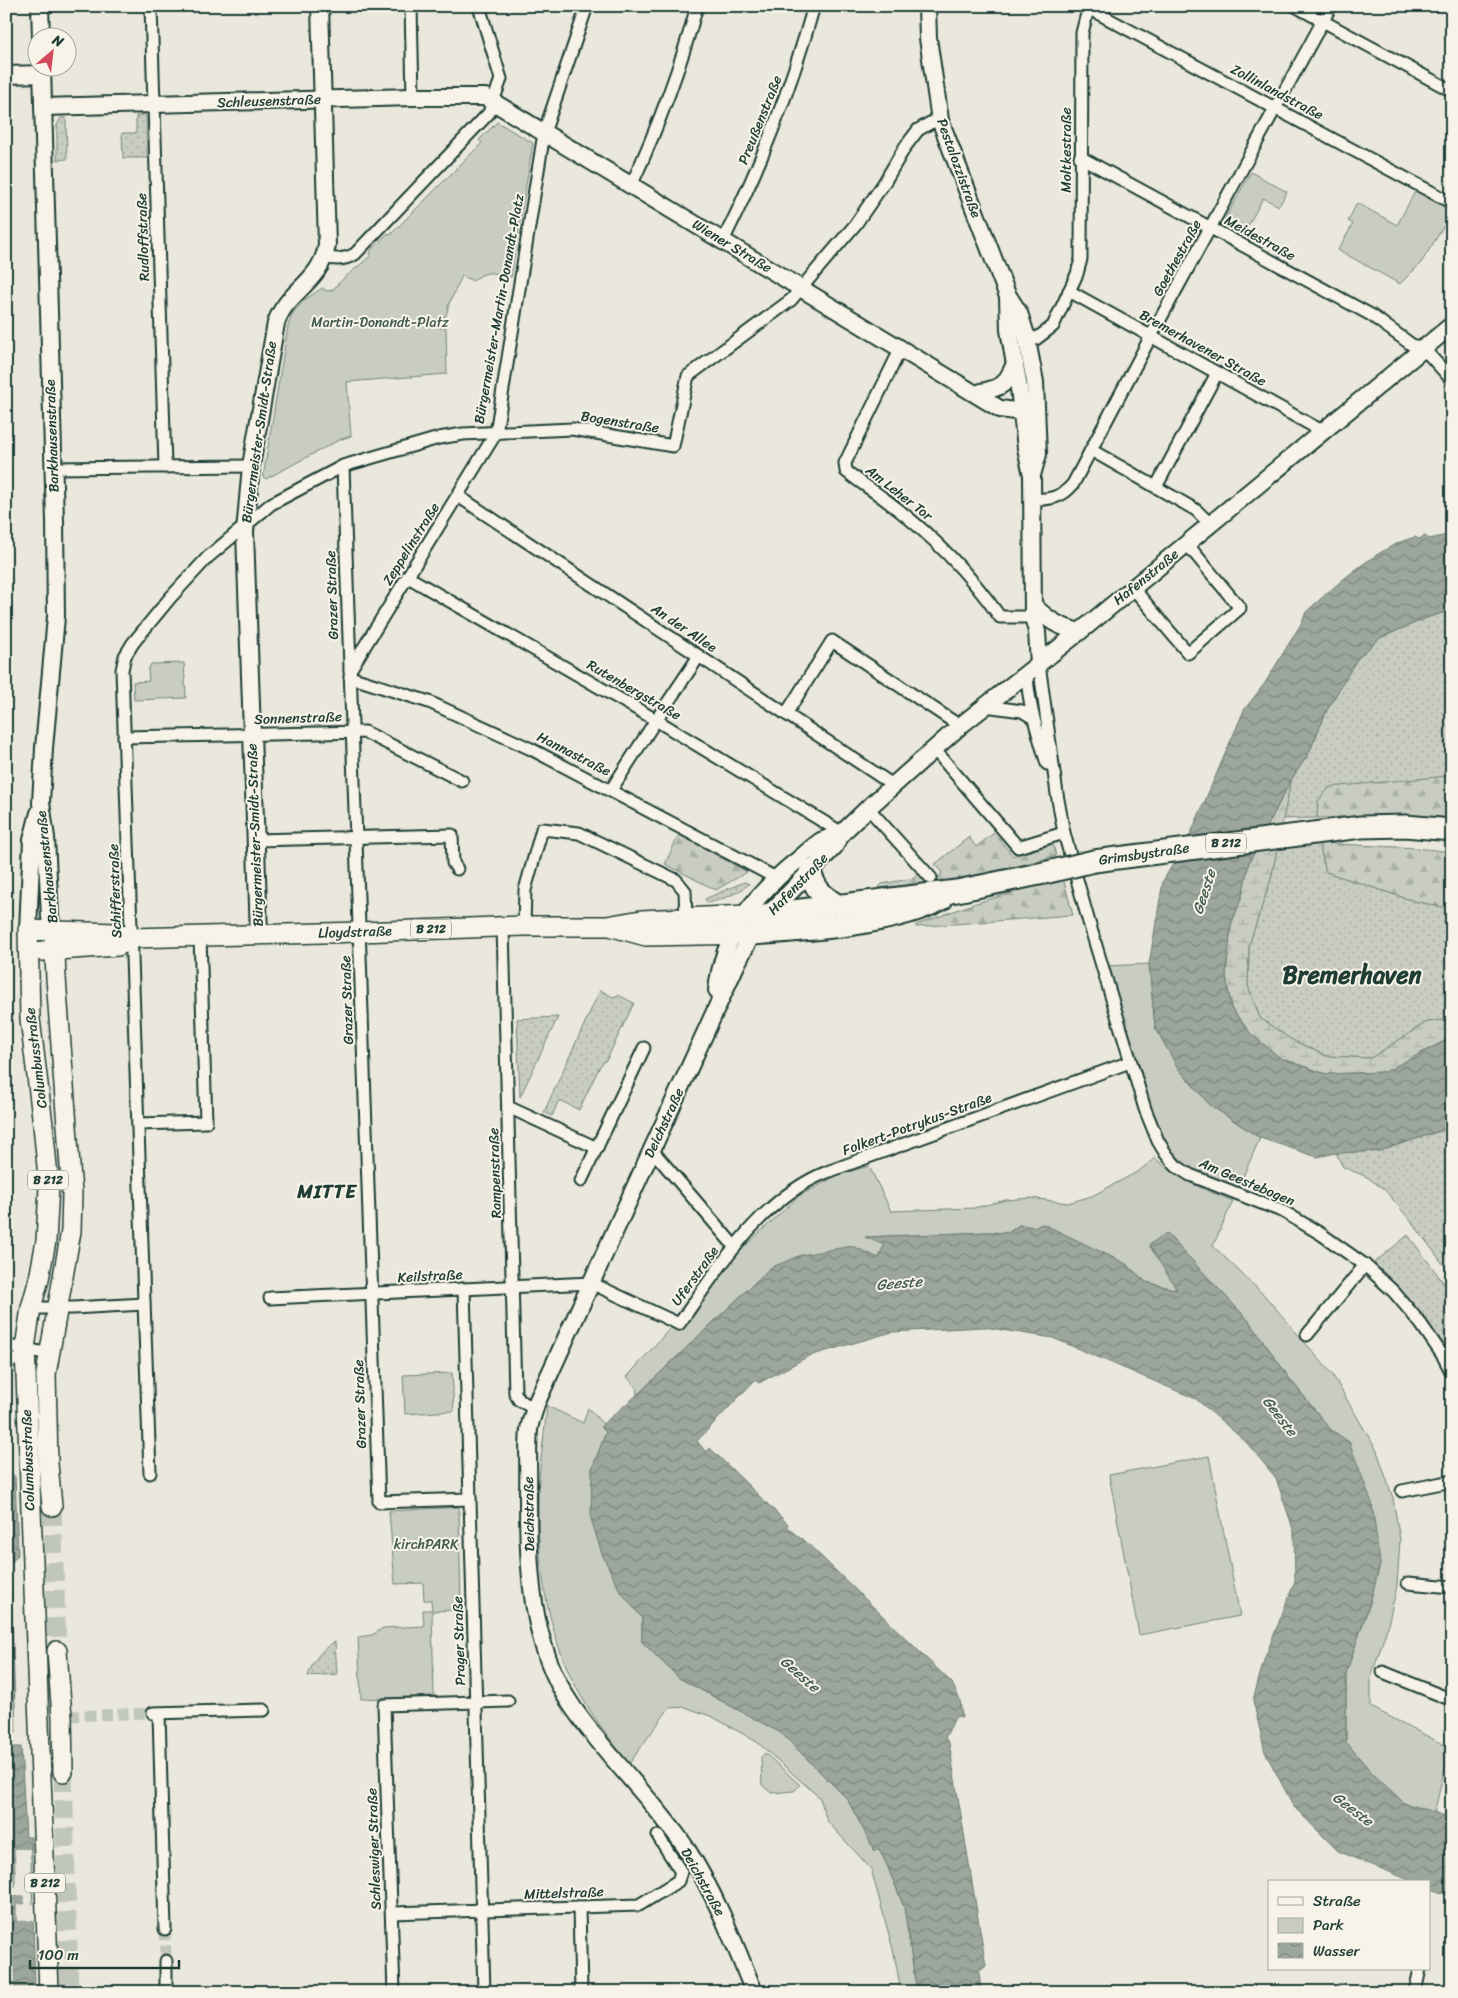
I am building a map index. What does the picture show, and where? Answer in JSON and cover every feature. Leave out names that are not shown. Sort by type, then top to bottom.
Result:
[{"type":"highway","name":"Grimsbystraße","points":[[769,914],[957,891],[1094,861],[1315,832],[1361,827],[1405,826],[1452,830]]},
{"type":"highway","points":[[810,872],[814,886],[838,906]]},
{"type":"highway","name":"Grimsbystraße","points":[[743,928],[802,931],[866,922],[914,911],[957,891]]},
{"type":"main road","points":[[40,6],[41,28]]},
{"type":"main road","points":[[320,6],[325,257]]},
{"type":"main road","name":"Pestalozzistraße","points":[[927,6],[928,38],[940,120],[1007,294],[1019,313],[1030,347],[1036,392],[1038,454],[1032,475]]},
{"type":"main road","points":[[6,75],[28,73]]},
{"type":"main road","name":"Barkhausenstraße","points":[[28,930],[32,840],[41,803],[56,617],[42,78]]},
{"type":"main road","name":"Schleusenstraße","points":[[43,107],[413,97],[485,97],[493,102]]},
{"type":"main road","name":"Wiener Straße","points":[[493,102],[901,348],[976,391],[1012,402],[1032,423],[1037,435]]},
{"type":"main road","name":"Bürgermeister-Smidt-Straße","points":[[259,934],[246,525],[252,466],[278,318],[289,302],[309,282],[325,257]]},
{"type":"main road","name":"Pestalozzistraße","points":[[1007,294],[1009,323],[1023,412],[1026,448],[1032,475],[1033,611],[1037,632],[1033,669]]},
{"type":"main road","name":"Hafenstraße","points":[[769,914],[834,847],[842,833],[960,726],[1187,544],[1452,325]]},
{"type":"main road","points":[[976,391],[998,388],[1006,383],[1015,364]]},
{"type":"main road","points":[[1023,412],[1036,392]]},
{"type":"main road","points":[[1033,611],[1060,626],[1079,632]]},
{"type":"main road","name":"Barkhausenstraße","points":[[41,803],[46,838],[50,916],[54,931]]},
{"type":"main road","name":"Hafenstraße","points":[[743,928],[759,895],[776,878],[822,841],[842,833]]},
{"type":"main road","name":"Grimsbystraße","points":[[743,928],[769,914]]},
{"type":"main road","name":"Lloydstraße","points":[[28,930],[116,933],[132,938],[503,926],[608,926],[646,936],[687,926]]},
{"type":"main road","name":"B 212","points":[[687,926],[743,928]]},
{"type":"main road","name":"Deichstraße","points":[[743,928],[715,1013],[535,1409],[529,1429],[528,1520],[531,1586],[540,1635],[564,1693],[576,1713],[599,1743],[665,1820],[685,1848],[716,1900],[754,1992]]},
{"type":"main road","name":"Columbusstraße","points":[[28,930],[30,1019],[49,1187],[46,1241],[31,1308],[25,1354],[49,1992]]},
{"type":"main road","name":"Columbusstraße","points":[[52,1506],[46,1423],[46,1374],[51,1354],[70,1230],[72,1193],[54,931]]},
{"type":"main road","name":"Lloydstraße","points":[[29,951],[118,946],[132,938]]},
{"type":"main road","points":[[40,1756],[45,1750],[52,1748],[58,1750],[63,1764],[65,1717],[56,1651]]},
{"type":"street","name":"Rudloffstraße","points":[[151,6],[165,467]]},
{"type":"street","points":[[411,6],[413,97]]},
{"type":"street","points":[[325,257],[333,260],[355,254],[489,112],[501,79],[479,6]]},
{"type":"street","name":"Bürgermeister-Martin-Donandt-Platz","points":[[246,525],[281,498],[343,466],[439,438],[496,432],[544,133],[586,6]]},
{"type":"street","points":[[632,186],[678,72],[697,6]]},
{"type":"street","name":"Preußenstraße","points":[[723,241],[750,187],[772,134],[799,60],[814,6]]},
{"type":"street","points":[[1295,6],[1452,91]]},
{"type":"street","name":"Goethestraße","points":[[1032,500],[1052,499],[1069,489],[1330,6]]},
{"type":"street","name":"Zollinlandstraße","points":[[1088,7],[1452,203]]},
{"type":"street","name":"Moltkestraße","points":[[1069,291],[1077,274],[1081,259],[1082,32],[1088,7]]},
{"type":"street","points":[[802,289],[855,225],[918,130],[940,120]]},
{"type":"street","name":"Meidestraße","points":[[1080,157],[1371,315],[1412,345],[1423,348]]},
{"type":"street","name":"Bogenstraße","points":[[496,432],[572,429],[673,446],[688,376],[791,300],[802,289]]},
{"type":"street","points":[[1009,323],[1026,335],[1036,339],[1053,326],[1069,291]]},
{"type":"street","name":"Bremerhavener Straße","points":[[1069,291],[1322,431]]},
{"type":"street","name":"Am Leher Tor","points":[[901,348],[845,463],[846,471],[887,500],[921,528],[960,567],[1000,617],[1033,611]]},
{"type":"street","points":[[1423,348],[1452,380]]},
{"type":"street","points":[[1156,487],[1217,373]]},
{"type":"street","name":"Zeppelinstraße","points":[[350,674],[496,432]]},
{"type":"street","points":[[1091,450],[1196,510],[1210,524]]},
{"type":"street","points":[[53,468],[252,466]]},
{"type":"street","name":"Grazer Straße","points":[[343,466],[378,1502],[470,1499]]},
{"type":"street","name":"An der Allee","points":[[458,496],[893,785]]},
{"type":"street","name":"Schifferstraße","points":[[150,1473],[122,670],[125,656],[170,598],[208,557],[246,525]]},
{"type":"street","points":[[1132,588],[1188,653],[1240,608],[1187,544]]},
{"type":"street","name":"Rutenbergstraße","points":[[408,577],[656,720],[842,833]]},
{"type":"street","points":[[786,714],[832,641],[960,726]]},
{"type":"street","points":[[611,790],[699,656]]},
{"type":"street","points":[[1033,669],[1028,696],[1032,717],[1057,794]]},
{"type":"street","points":[[1033,669],[1057,794]]},
{"type":"street","name":"Hannastraße","points":[[350,674],[429,702],[531,749],[776,878]]},
{"type":"street","points":[[985,706],[1022,711],[1032,717]]},
{"type":"street","name":"Sonnenstraße","points":[[124,737],[365,732],[462,780]]},
{"type":"street","points":[[934,749],[1018,847],[1064,833]]},
{"type":"street","name":"Am Geestebogen","points":[[1057,794],[1064,833],[1144,1109],[1154,1133],[1166,1154],[1176,1166],[1190,1175],[1284,1212],[1321,1234],[1365,1265],[1394,1292],[1420,1324],[1443,1356],[1452,1373]]},
{"type":"street","points":[[868,808],[931,878]]},
{"type":"street","points":[[524,926],[525,890],[542,829],[579,833],[676,880],[685,891],[687,926]]},
{"type":"street","points":[[256,840],[452,835],[453,863],[457,869]]},
{"type":"street","name":"Rampenstraße","points":[[503,926],[515,1393],[519,1400],[535,1409]]},
{"type":"street","points":[[138,1124],[206,1122],[200,936]]},
{"type":"street","points":[[581,1182],[644,1048]]},
{"type":"street","name":"Folkert-Potrykus-Straße","points":[[735,1247],[744,1234],[791,1191],[816,1176],[1130,1062]]},
{"type":"street","points":[[508,1107],[597,1148]]},
{"type":"street","name":"Uferstraße","points":[[592,1283],[679,1324],[735,1247],[652,1150]]},
{"type":"street","points":[[1307,1335],[1365,1265]]},
{"type":"street","name":"Keilstraße","points":[[270,1298],[592,1283]]},
{"type":"street","name":"Prager Straße","points":[[464,1289],[484,1992]]},
{"type":"street","points":[[31,1308],[58,1309],[144,1304]]},
{"type":"street","points":[[6,1349],[13,1347],[25,1354]]},
{"type":"street","points":[[6,1361],[25,1354],[51,1354]]},
{"type":"street","points":[[1402,1491],[1452,1481]]},
{"type":"street","points":[[1408,1583],[1452,1587]]},
{"type":"street","points":[[1383,1672],[1452,1700]]},
{"type":"street","points":[[476,1702],[508,1701]]},
{"type":"street","name":"Schleswiger Straße","points":[[394,1992],[384,1705],[476,1702]]},
{"type":"street","points":[[165,1929],[155,1713],[264,1710]]},
{"type":"street","points":[[39,1717],[65,1717]]},
{"type":"street","name":"Mittelstraße","points":[[392,1913],[639,1905],[678,1881],[681,1872],[658,1836]]},
{"type":"street","points":[[579,1907],[581,1992]]},
{"type":"street","points":[[166,1961],[166,1992]]},
{"type":"street","points":[[1415,1992],[1420,1970]]},
{"type":"green space","points":[[146,115],[147,158],[123,158],[122,133],[136,133],[136,116]]},
{"type":"green space","points":[[61,118],[66,118],[67,159],[57,160],[57,125]]},
{"type":"green space","name":"Martin-Donandt-Platz","points":[[497,122],[533,143],[511,277],[487,273],[473,281],[462,276],[449,304],[446,316],[437,319],[439,328],[446,327],[447,374],[347,382],[351,436],[339,440],[266,479],[263,477],[288,326],[293,313],[303,301],[322,288],[327,291],[333,290],[340,281],[370,256],[371,250],[388,233],[390,235],[482,143],[479,140]]},
{"type":"green space","points":[[1251,172],[1287,192],[1279,206],[1263,198],[1243,235],[1222,224]]},
{"type":"green space","points":[[1416,190],[1452,209],[1452,213],[1421,263],[1400,284],[1338,250],[1353,224],[1348,221],[1357,203],[1397,225]]},
{"type":"green space","points":[[1452,610],[1452,776],[1318,801],[1317,818],[1283,819],[1291,780],[1309,753],[1327,710],[1357,659],[1380,638],[1429,617]]},
{"type":"green space","points":[[184,663],[186,698],[134,700],[133,682],[149,681],[148,670],[151,664]]},
{"type":"green space","points":[[1452,776],[1452,818],[1416,815],[1317,818],[1318,801],[1330,787]]},
{"type":"green space","points":[[1291,780],[1271,879],[1249,945],[1248,986],[1260,1018],[1290,1039],[1326,1056],[1371,1058],[1427,1022],[1452,1019],[1452,1037],[1385,1072],[1326,1074],[1280,1058],[1251,1034],[1231,1008],[1226,975],[1231,925],[1242,896],[1248,863]]},
{"type":"green space","points":[[994,833],[1013,856],[1053,844],[1056,856],[963,880],[878,888],[882,884],[914,878],[921,872],[931,880],[941,876],[941,871],[934,865],[969,837],[976,847]]},
{"type":"green space","points":[[679,834],[747,872],[716,890],[665,864]]},
{"type":"green space","points":[[1319,843],[1326,872],[1414,901],[1452,909],[1452,1019],[1427,1022],[1371,1058],[1326,1056],[1290,1039],[1260,1018],[1248,986],[1249,945],[1271,879],[1277,848]]},
{"type":"green space","points":[[1319,843],[1417,848],[1452,852],[1452,909],[1414,901],[1326,872]]},
{"type":"green space","points":[[1063,878],[1073,915],[916,927],[916,925],[973,904]]},
{"type":"green space","points":[[744,882],[749,884],[729,896],[707,903],[705,899]]},
{"type":"green space","points":[[1149,964],[1155,1027],[1178,1068],[1210,1105],[1260,1138],[1238,1188],[1200,1173],[1188,1166],[1168,1148],[1153,1118],[1108,966]]},
{"type":"green space","points":[[600,990],[613,997],[618,995],[634,1003],[607,1059],[600,1066],[579,1110],[559,1100],[552,1116],[544,1112]]},
{"type":"green space","points":[[558,1017],[520,1097],[517,1019]]},
{"type":"green space","points":[[1452,1127],[1452,1276],[1385,1190],[1367,1177],[1343,1167],[1336,1153],[1379,1151]]},
{"type":"green space","points":[[1155,1158],[1182,1178],[1233,1201],[1213,1246],[1265,1296],[1332,1374],[1377,1451],[1393,1498],[1400,1540],[1397,1586],[1388,1625],[1371,1678],[1371,1707],[1452,1749],[1452,1755],[1445,1767],[1434,1814],[1404,1803],[1372,1773],[1346,1742],[1346,1673],[1370,1603],[1380,1564],[1349,1442],[1330,1429],[1290,1379],[1249,1321],[1166,1233],[1178,1290],[1146,1282],[1126,1264],[1043,1224],[1034,1227],[1019,1225],[1008,1233],[986,1232],[867,1237],[885,1245],[879,1258],[770,1268],[637,1395],[636,1387],[627,1377],[671,1327],[679,1331],[721,1273],[745,1246],[799,1196],[838,1175],[869,1166],[891,1211],[974,1208],[1006,1200],[1031,1198],[1068,1203],[1092,1196],[1139,1171]]},
{"type":"green space","points":[[1408,1235],[1452,1294],[1452,1347],[1450,1348],[1443,1348],[1374,1269],[1375,1262]]},
{"type":"green space","points":[[452,1373],[454,1411],[405,1414],[403,1375]]},
{"type":"green space","points":[[547,1406],[583,1423],[588,1408],[603,1424],[601,1427],[606,1432],[592,1469],[619,1589],[642,1618],[642,1642],[679,1678],[781,1733],[847,1799],[875,1851],[879,1849],[904,1907],[917,1992],[901,1992],[894,1953],[871,1869],[827,1821],[820,1798],[757,1742],[713,1717],[685,1707],[669,1708],[629,1764],[586,1705],[569,1672],[559,1646],[551,1619],[541,1562],[538,1533],[539,1478]]},
{"type":"green space","points":[[1209,1456],[1240,1616],[1139,1635],[1109,1475]]},
{"type":"green space","name":"kirchPARK","points":[[459,1507],[461,1610],[432,1611],[434,1696],[361,1699],[358,1637],[372,1635],[383,1628],[424,1626],[423,1610],[432,1610],[431,1600],[424,1600],[423,1583],[395,1584],[389,1511]]},
{"type":"green space","points":[[335,1642],[337,1674],[308,1676],[318,1656]]},
{"type":"green space","points":[[765,1753],[800,1785],[794,1791],[771,1793],[762,1785],[761,1757]]},
{"type":"water","name":"Geeste","points":[[1452,534],[1452,610],[1429,617],[1380,638],[1357,659],[1327,710],[1309,753],[1291,780],[1249,863],[1242,896],[1231,925],[1226,975],[1231,1008],[1251,1034],[1280,1058],[1326,1074],[1385,1072],[1452,1037],[1452,1127],[1379,1151],[1336,1153],[1317,1157],[1260,1138],[1210,1105],[1178,1068],[1155,1027],[1149,964],[1163,881],[1191,833],[1244,710],[1265,683],[1302,622],[1306,612],[1357,568],[1386,549],[1415,537],[1419,539],[1425,536],[1429,539]]},
{"type":"water","name":"Geeste","points":[[1043,1224],[1126,1264],[1146,1282],[1177,1290],[1149,1245],[1166,1233],[1249,1321],[1290,1379],[1330,1429],[1349,1442],[1372,1503],[1380,1564],[1370,1603],[1346,1673],[1346,1742],[1372,1773],[1404,1803],[1452,1818],[1452,1897],[1430,1888],[1430,1880],[1409,1880],[1338,1851],[1294,1807],[1265,1752],[1253,1700],[1264,1660],[1295,1581],[1294,1532],[1276,1478],[1246,1442],[1196,1399],[1053,1338],[983,1327],[892,1332],[809,1356],[759,1383],[755,1380],[697,1441],[706,1452],[710,1448],[788,1524],[787,1526],[802,1538],[952,1683],[960,1700],[962,1717],[956,1716],[945,1738],[949,1743],[986,1966],[979,1972],[981,1992],[917,1992],[904,1907],[879,1849],[875,1851],[847,1799],[781,1733],[679,1678],[642,1642],[642,1618],[619,1589],[602,1554],[591,1519],[592,1469],[606,1432],[601,1427],[603,1424],[638,1394],[770,1268],[801,1255],[852,1246],[879,1258],[884,1245],[865,1237],[987,1232],[1008,1233],[1019,1225],[1034,1227]]},
{"type":"water","points":[[6,1466],[15,1477],[18,1555],[10,1564],[16,1732],[11,1733],[9,1737],[12,1747],[21,1747],[26,1837],[31,1837],[35,1992],[6,1992]]},
{"type":"pier","points":[[15,1849],[30,1849],[32,1904],[35,1904],[36,1920],[17,1921],[17,1905],[25,1904],[24,1895],[6,1896],[6,1889],[16,1888]]},
{"type":"tunnel","points":[[52,1506],[57,1651]]},
{"type":"tunnel","points":[[68,1716],[151,1713]]},
{"type":"tunnel","points":[[63,1772],[69,1992]]},
{"type":"tunnel","points":[[165,1929],[166,1961]]},
{"type":"district","name":"Bremerhaven","points":[[1352,975]]},
{"type":"district","name":"MITTE","points":[[327,1191]]}]
